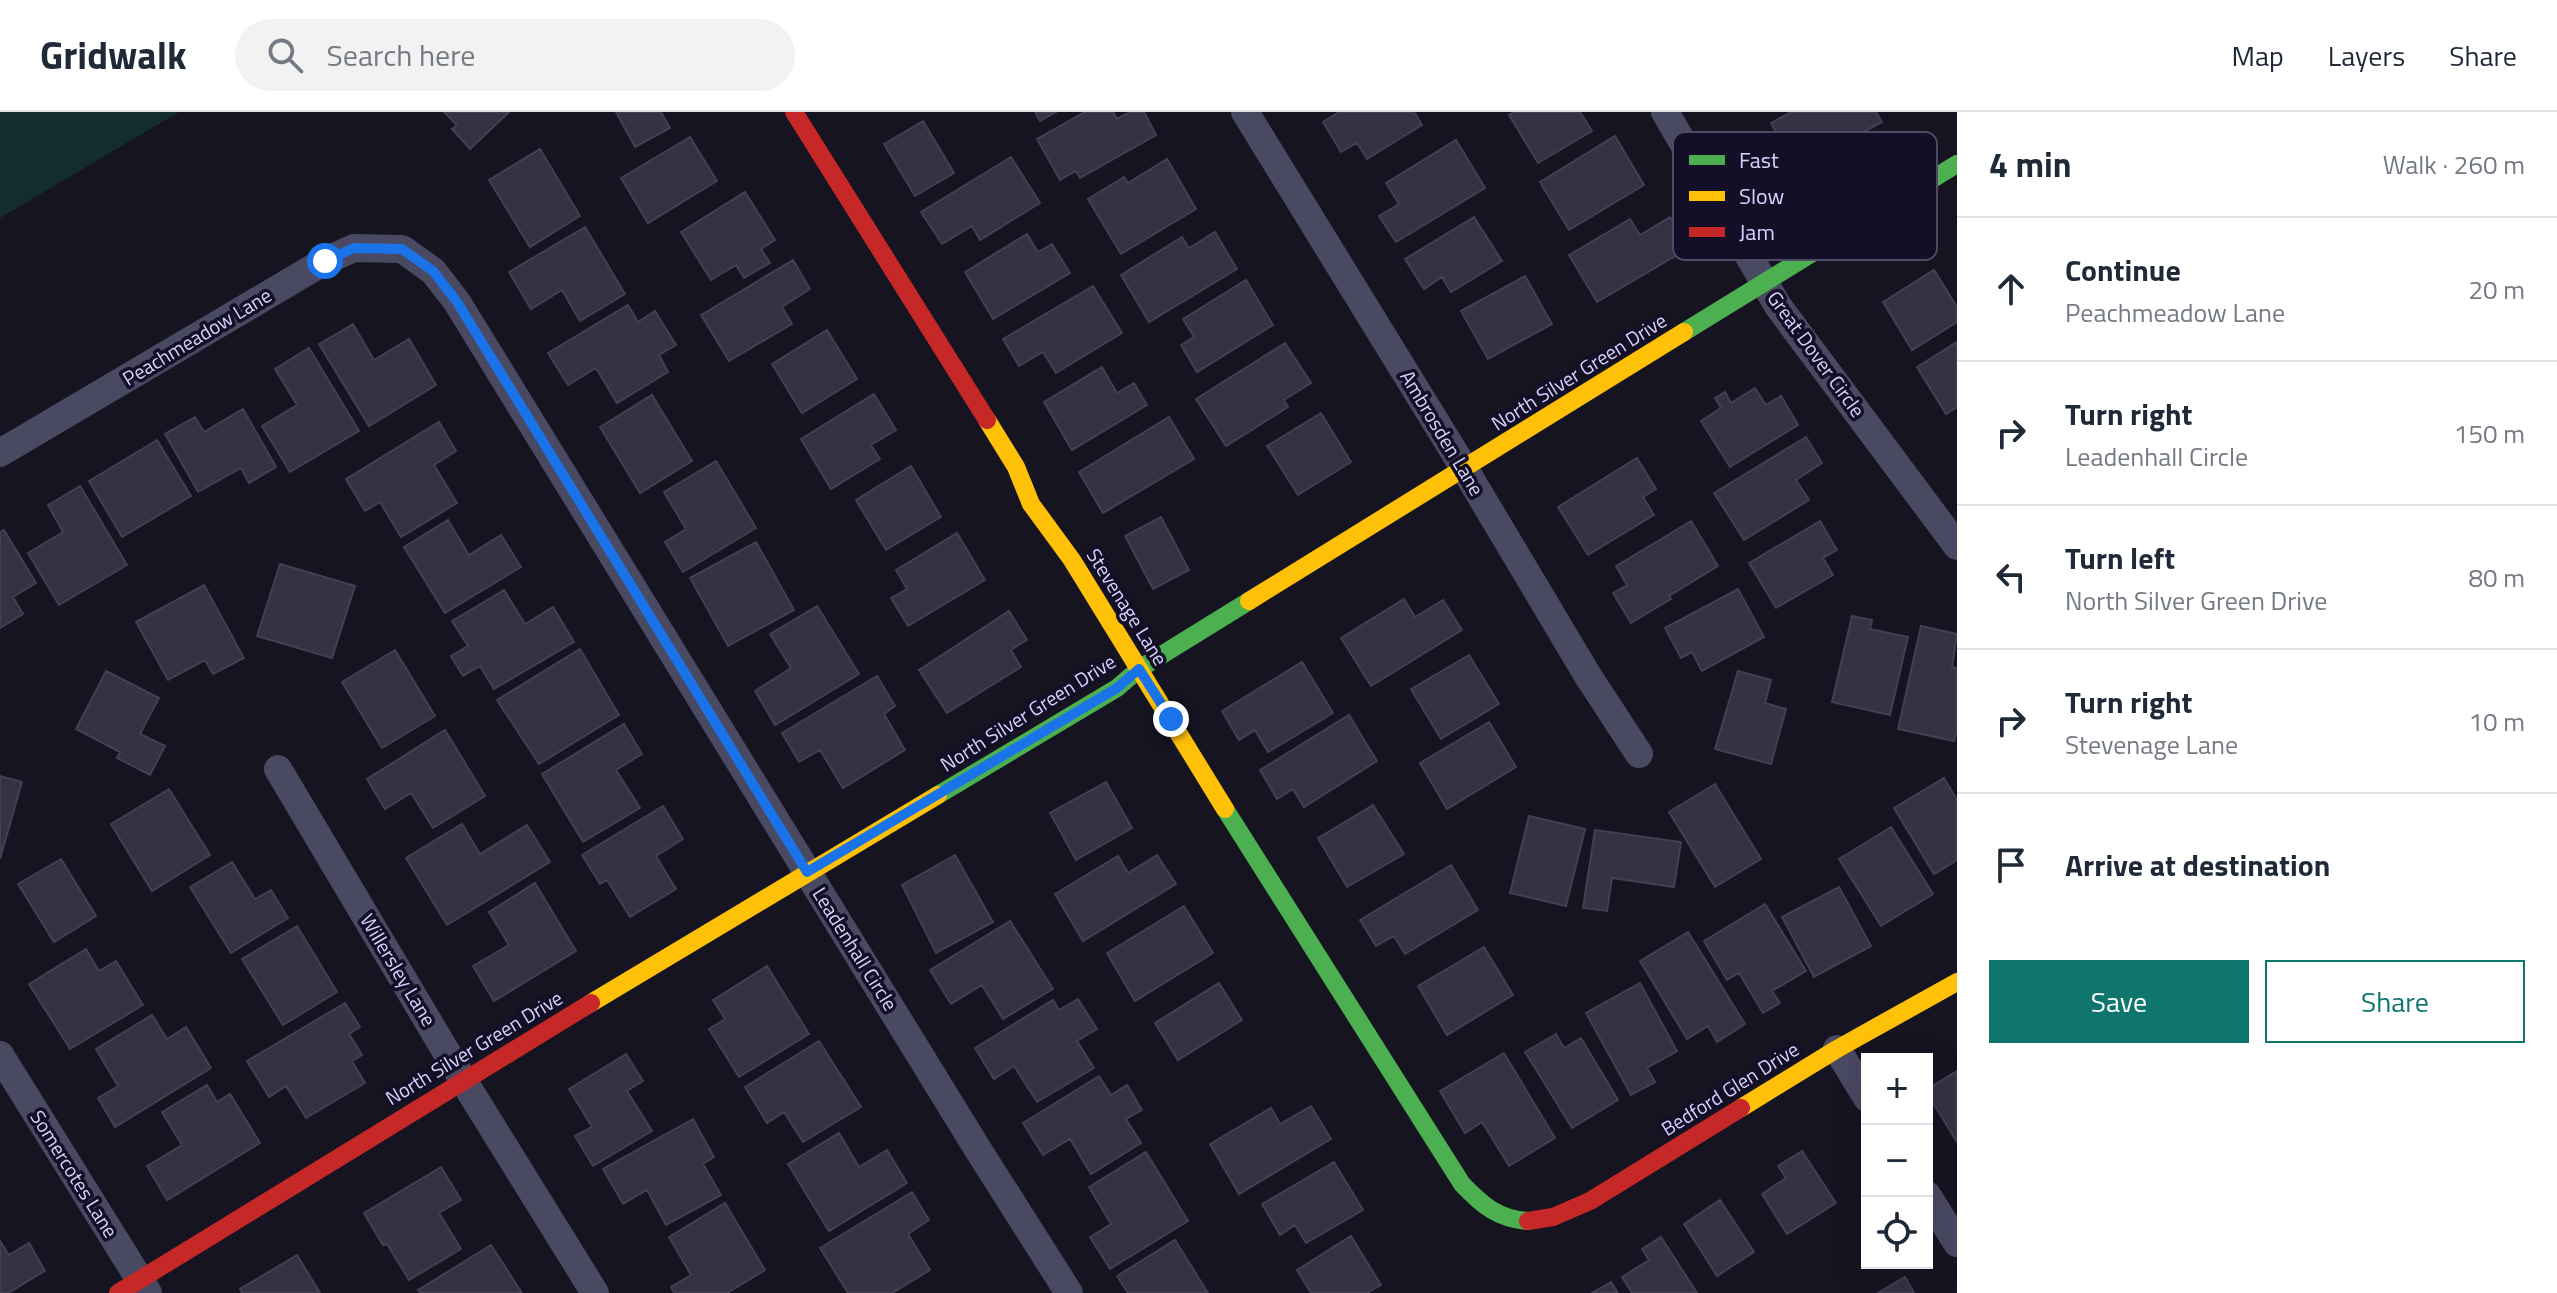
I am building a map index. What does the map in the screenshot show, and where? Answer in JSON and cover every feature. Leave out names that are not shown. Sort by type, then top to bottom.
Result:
[{"type":"street","name":"Stevenage Lane","points":[[794,112],[1016,467],[1031,504],[1072,560],[1265,874],[1462,1184],[1490,1211],[1523,1223]]},
{"type":"street","name":"Ambrosden Lane","points":[[1245,112],[1588,676],[1639,754]]},
{"type":"street","name":"Great Dover Circle","points":[[1665,112],[1677,132]]},
{"type":"street","name":"North Silver Green Drive","points":[[1937,176],[1957,164]]},
{"type":"street","name":"Peachmeadow Lane","points":[[0,453],[325,261],[354,248],[402,249]]},
{"type":"street","name":"Leadenhall Circle","points":[[402,249],[433,271],[457,302],[1069,1293]]},
{"type":"street","name":"Great Dover Circle","points":[[1751,260],[1778,306],[1957,546]]},
{"type":"street","name":"North Silver Green Drive","points":[[135,1289],[463,1080],[1117,688],[1139,669],[1803,260]]},
{"type":"street","name":"Willersley Lane","points":[[278,769],[463,1080],[595,1293]]},
{"type":"street","name":"Bedford Glen Drive","points":[[1523,1223],[1565,1214],[1590,1201],[1837,1049],[1957,982]]},
{"type":"street","points":[[1837,1049],[1861,1088]]},
{"type":"street","name":"Somercotes Lane","points":[[0,1055],[135,1289]]},
{"type":"street","points":[[1928,1197],[1957,1243]]},
{"type":"green space","points":[[0,112],[179,112],[0,218]]},
{"type":"building","points":[[444,112],[509,112],[470,149],[452,129],[457,125]]},
{"type":"building","points":[[616,112],[661,112],[670,128],[635,147]]},
{"type":"building","points":[[1035,112],[1056,112],[1040,121]]},
{"type":"building","points":[[1085,112],[1113,112],[1117,119],[1130,112],[1144,112],[1156,135],[1080,178],[1076,171],[1060,180],[1037,139]]},
{"type":"building","points":[[1339,112],[1414,112],[1422,125],[1367,159],[1357,143],[1341,152],[1323,122]]},
{"type":"building","points":[[1514,112],[1580,112],[1592,131],[1538,163],[1509,115]]},
{"type":"building","points":[[1791,112],[1876,112],[1882,122],[1863,132],[1776,132],[1771,123]]},
{"type":"building","points":[[923,121],[954,173],[915,196],[884,144]]},
{"type":"building","points":[[1615,136],[1644,185],[1569,230],[1540,182]]},
{"type":"building","points":[[690,137],[717,181],[648,223],[621,178]]},
{"type":"building","points":[[1456,140],[1485,188],[1396,242],[1379,216],[1399,204],[1386,183]]},
{"type":"building","points":[[540,149],[580,216],[530,247],[489,180]]},
{"type":"building","points":[[1011,157],[1040,203],[980,240],[972,226],[942,244],[921,212]]},
{"type":"building","points":[[1167,159],[1196,209],[1121,254],[1088,199],[1124,177],[1128,183]]},
{"type":"building","points":[[745,192],[775,240],[761,249],[770,263],[744,278],[736,265],[711,280],[681,232]]},
{"type":"building","points":[[1474,217],[1502,261],[1451,292],[1442,277],[1424,289],[1405,259]]},
{"type":"building","points":[[1670,217],[1673,222],[1673,257],[1597,302],[1569,255],[1630,219],[1640,235]]},
{"type":"building","points":[[585,227],[625,294],[580,321],[562,290],[531,309],[509,272]]},
{"type":"building","points":[[1215,232],[1237,269],[1149,322],[1121,275],[1182,237],[1189,248]]},
{"type":"building","points":[[1027,234],[1038,252],[1052,244],[1070,273],[993,319],[965,272]]},
{"type":"building","points":[[793,260],[810,289],[782,307],[792,324],[729,361],[701,315]]},
{"type":"building","points":[[1934,270],[1957,307],[1957,322],[1912,350],[1883,302]]},
{"type":"building","points":[[1525,276],[1552,324],[1488,359],[1461,311]]},
{"type":"building","points":[[1246,280],[1273,325],[1197,372],[1181,345],[1194,337],[1183,319]]},
{"type":"building","points":[[1093,286],[1122,333],[1056,373],[1043,352],[1019,366],[1003,339]]},
{"type":"building","points":[[628,305],[638,322],[655,311],[676,345],[659,355],[668,372],[617,403],[596,368],[568,385],[548,353]]},
{"type":"building","points":[[353,324],[374,360],[409,339],[436,385],[369,426],[319,344]]},
{"type":"building","points":[[827,330],[857,379],[802,413],[772,364]]},
{"type":"building","points":[[1957,342],[1957,407],[1946,414],[1917,367]]},
{"type":"building","points":[[1285,343],[1311,383],[1284,400],[1288,407],[1226,446],[1196,399]]},
{"type":"building","points":[[309,348],[359,431],[290,472],[262,426],[297,405],[275,369]]},
{"type":"building","points":[[1102,367],[1117,393],[1134,383],[1147,405],[1072,450],[1044,402]]},
{"type":"building","points":[[1755,388],[1766,405],[1781,396],[1798,425],[1730,467],[1701,421],[1721,408],[1715,398],[1725,392],[1731,403]]},
{"type":"building","points":[[874,394],[896,430],[871,445],[880,459],[831,489],[801,439]]},
{"type":"building","points":[[652,395],[692,461],[640,493],[600,427]]},
{"type":"building","points":[[243,409],[276,467],[249,483],[241,468],[198,492],[165,434],[195,417],[204,432]]},
{"type":"building","points":[[1321,413],[1351,462],[1298,495],[1267,446]]},
{"type":"building","points":[[1169,417],[1194,459],[1103,513],[1079,472]]},
{"type":"building","points":[[439,422],[456,451],[434,465],[457,503],[401,537],[380,502],[365,511],[346,479]]},
{"type":"building","points":[[1806,437],[1822,463],[1796,480],[1809,500],[1744,540],[1714,493]]},
{"type":"building","points":[[157,440],[191,496],[122,537],[89,481]]},
{"type":"building","points":[[1637,458],[1656,489],[1643,497],[1654,515],[1588,555],[1558,507]]},
{"type":"building","points":[[716,461],[756,528],[683,572],[665,542],[686,529],[664,492]]},
{"type":"building","points":[[911,466],[941,517],[886,550],[856,500]]},
{"type":"building","points":[[80,486],[127,565],[59,605],[28,553],[63,532],[48,505]]},
{"type":"building","points":[[1161,517],[1189,570],[1153,589],[1125,536]]},
{"type":"building","points":[[448,520],[469,555],[501,535],[521,567],[445,613],[404,547]]},
{"type":"building","points":[[1691,521],[1718,566],[1631,623],[1613,593],[1627,585],[1616,566]]},
{"type":"building","points":[[1820,521],[1837,550],[1823,558],[1833,575],[1776,608],[1749,563]]},
{"type":"building","points":[[4,530],[36,583],[13,597],[23,614],[0,628],[0,532]]},
{"type":"building","points":[[957,533],[985,580],[908,626],[891,598],[907,589],[896,570]]},
{"type":"building","points":[[756,542],[794,610],[728,646],[690,578]]},
{"type":"building","points":[[280,564],[355,586],[332,658],[257,636]]},
{"type":"building","points":[[204,585],[244,658],[213,674],[205,660],[168,680],[136,622]]},
{"type":"building","points":[[1738,589],[1764,637],[1702,671],[1692,652],[1681,658],[1665,628]]},
{"type":"building","points":[[504,590],[525,624],[553,607],[574,642],[494,689],[480,666],[463,676],[451,656],[468,646],[452,621]]},
{"type":"building","points":[[1404,599],[1415,617],[1443,600],[1462,630],[1371,686],[1341,638]]},
{"type":"building","points":[[817,606],[859,674],[775,725],[755,691],[791,668],[770,634]]},
{"type":"building","points":[[1009,611],[1027,640],[1011,650],[1021,667],[947,713],[919,670]]},
{"type":"building","points":[[1852,616],[1872,620],[1870,629],[1908,637],[1890,715],[1832,702]]},
{"type":"building","points":[[1921,626],[1957,634],[1952,667],[1957,668],[1957,728],[1954,741],[1898,729]]},
{"type":"building","points":[[580,649],[619,715],[539,764],[497,700]]},
{"type":"building","points":[[395,650],[435,716],[382,748],[342,682]]},
{"type":"building","points":[[1469,655],[1499,704],[1441,739],[1411,689]]},
{"type":"building","points":[[1302,662],[1333,713],[1268,752],[1255,730],[1239,740],[1222,711]]},
{"type":"building","points":[[106,671],[159,698],[140,734],[165,746],[150,775],[117,758],[120,752],[76,729]]},
{"type":"building","points":[[1738,671],[1771,680],[1765,703],[1786,709],[1771,764],[1715,749]]},
{"type":"building","points":[[877,676],[895,706],[884,714],[905,750],[843,788],[820,750],[799,762],[782,733]]},
{"type":"building","points":[[1349,715],[1377,761],[1304,807],[1293,789],[1277,799],[1260,770]]},
{"type":"building","points":[[1489,722],[1516,767],[1447,809],[1420,763]]},
{"type":"building","points":[[624,724],[642,754],[616,770],[640,808],[583,842],[542,774]]},
{"type":"building","points":[[445,730],[485,796],[433,828],[411,793],[385,809],[367,779]]},
{"type":"building","points":[[0,776],[22,782],[0,859]]},
{"type":"building","points":[[1944,778],[1957,800],[1957,860],[1934,874],[1894,808]]},
{"type":"building","points":[[1106,782],[1132,828],[1076,860],[1050,813]]},
{"type":"building","points":[[1715,784],[1761,859],[1715,887],[1669,812]]},
{"type":"building","points":[[169,789],[210,855],[152,891],[111,824]]},
{"type":"building","points":[[1373,805],[1404,854],[1347,887],[1318,838]]},
{"type":"building","points":[[663,806],[683,839],[656,856],[676,889],[630,917],[607,880],[600,884],[582,855]]},
{"type":"building","points":[[1529,816],[1585,829],[1566,906],[1510,893]]},
{"type":"building","points":[[462,824],[480,854],[527,825],[550,862],[447,925],[406,858]]},
{"type":"building","points":[[1891,827],[1933,894],[1881,926],[1839,859]]},
{"type":"building","points":[[1595,830],[1681,842],[1674,887],[1612,878],[1607,911],[1583,908]]},
{"type":"building","points":[[955,855],[993,922],[936,953],[902,885]]},
{"type":"building","points":[[1157,855],[1176,884],[1083,941],[1055,894],[1118,856],[1128,873]]},
{"type":"building","points":[[61,859],[96,916],[54,942],[18,884]]},
{"type":"building","points":[[232,862],[255,899],[271,890],[288,918],[231,953],[190,887]]},
{"type":"building","points":[[1451,865],[1478,910],[1405,954],[1394,936],[1376,946],[1360,920]]},
{"type":"building","points":[[535,883],[576,951],[494,1001],[473,966],[509,945],[489,912]]},
{"type":"building","points":[[1839,887],[1871,946],[1814,977],[1782,917]]},
{"type":"building","points":[[1765,904],[1806,971],[1772,991],[1780,1003],[1763,1013],[1739,973],[1727,980],[1704,941]]},
{"type":"building","points":[[1184,906],[1213,953],[1135,1001],[1107,953]]},
{"type":"building","points":[[1010,921],[1053,989],[1003,1019],[982,985],[951,1004],[930,970]]},
{"type":"building","points":[[297,926],[337,992],[283,1025],[242,959]]},
{"type":"building","points":[[1688,932],[1745,1024],[1717,1042],[1708,1026],[1687,1039],[1640,961]]},
{"type":"building","points":[[1484,947],[1513,995],[1447,1035],[1418,986]]},
{"type":"building","points":[[86,949],[99,971],[116,961],[143,1005],[70,1049],[29,984]]},
{"type":"building","points":[[767,966],[809,1034],[739,1077],[709,1029],[725,1019],[713,1000]]},
{"type":"building","points":[[1219,983],[1242,1020],[1178,1060],[1155,1023]]},
{"type":"building","points":[[1640,983],[1677,1051],[1647,1068],[1655,1082],[1631,1095],[1586,1013]]},
{"type":"building","points":[[1078,999],[1097,1029],[1077,1041],[1094,1068],[1037,1102],[1014,1066],[994,1079],[975,1048],[1053,1000],[1059,1010]]},
{"type":"building","points":[[345,1003],[360,1027],[349,1034],[362,1055],[352,1061],[365,1083],[306,1118],[286,1086],[269,1097],[247,1061]]},
{"type":"building","points":[[152,1015],[167,1039],[186,1027],[211,1068],[115,1127],[98,1098],[118,1086],[96,1049]]},
{"type":"building","points":[[1556,1034],[1564,1048],[1581,1038],[1618,1100],[1572,1128],[1525,1052]]},
{"type":"building","points":[[819,1041],[861,1107],[803,1142],[784,1112],[767,1123],[745,1087]]},
{"type":"building","points":[[1504,1053],[1555,1138],[1509,1166],[1482,1122],[1465,1133],[1440,1091]]},
{"type":"building","points":[[626,1054],[643,1081],[627,1091],[652,1131],[593,1166],[575,1136],[592,1127],[569,1089]]},
{"type":"building","points":[[1957,1071],[1957,1142],[1933,1103],[1933,1085]]},
{"type":"building","points":[[1099,1076],[1111,1095],[1127,1085],[1142,1110],[1126,1119],[1141,1143],[1091,1174],[1070,1139],[1043,1155],[1023,1123]]},
{"type":"building","points":[[207,1085],[217,1102],[230,1094],[260,1143],[167,1200],[147,1166],[182,1145],[162,1112]]},
{"type":"building","points":[[1311,1106],[1331,1139],[1239,1194],[1210,1144],[1271,1108],[1280,1124]]},
{"type":"building","points":[[693,1119],[714,1157],[703,1164],[721,1195],[666,1225],[647,1190],[623,1204],[603,1169]]},
{"type":"building","points":[[839,1133],[859,1167],[887,1150],[907,1183],[829,1231],[788,1164]]},
{"type":"building","points":[[1802,1151],[1836,1203],[1787,1234],[1762,1194],[1786,1178],[1778,1166]]},
{"type":"building","points":[[1146,1152],[1188,1221],[1110,1269],[1090,1237],[1111,1224],[1089,1187]]},
{"type":"building","points":[[1334,1162],[1363,1210],[1306,1243],[1295,1225],[1280,1235],[1262,1204]]},
{"type":"building","points":[[441,1167],[461,1200],[439,1213],[461,1249],[409,1280],[364,1213]]},
{"type":"building","points":[[912,1192],[929,1220],[908,1234],[930,1270],[892,1293],[848,1293],[820,1248]]},
{"type":"building","points":[[1720,1200],[1754,1252],[1717,1276],[1684,1224]]},
{"type":"building","points":[[725,1203],[765,1270],[727,1293],[674,1293],[671,1287],[691,1275],[669,1237]]},
{"type":"building","points":[[1351,1236],[1381,1285],[1367,1293],[1311,1293],[1297,1270]]},
{"type":"building","points":[[1661,1237],[1697,1293],[1632,1293],[1622,1277],[1649,1260],[1642,1249]]},
{"type":"building","points":[[1175,1240],[1208,1293],[1128,1293],[1117,1276]]},
{"type":"building","points":[[0,1241],[9,1255],[29,1243],[45,1271],[8,1293],[0,1293]]},
{"type":"building","points":[[491,1245],[522,1293],[420,1293],[418,1290]]},
{"type":"building","points":[[297,1255],[320,1293],[242,1293],[240,1289]]},
{"type":"building","points":[[1905,1277],[1914,1293],[1878,1293]]},
{"type":"building","points":[[1611,1282],[1618,1293],[1592,1293]]},
{"type":"traffic: fast","points":[[1937,176],[1957,164]]},
{"type":"traffic: fast","points":[[1684,332],[1801,260]]},
{"type":"traffic: fast","points":[[938,795],[1117,688],[1139,669],[1249,601]]},
{"type":"traffic: fast","points":[[1225,809],[1462,1184],[1491,1210],[1528,1221]]},
{"type":"traffic: slow","points":[[1249,601],[1684,332]]},
{"type":"traffic: slow","points":[[987,420],[1016,467],[1031,504],[1072,560],[1225,809]]},
{"type":"traffic: slow","points":[[591,1003],[938,795]]},
{"type":"traffic: slow","points":[[1741,1108],[1837,1049],[1957,982]]},
{"type":"traffic: jam","points":[[794,112],[987,420]]},
{"type":"traffic: jam","points":[[118,1293],[591,1003]]},
{"type":"traffic: jam","points":[[1528,1221],[1553,1217],[1590,1201],[1741,1108]]},
{"type":"route","points":[[325,261],[354,248],[402,249],[433,271],[457,302],[807,872],[1117,688],[1139,669],[1171,719]]}]
